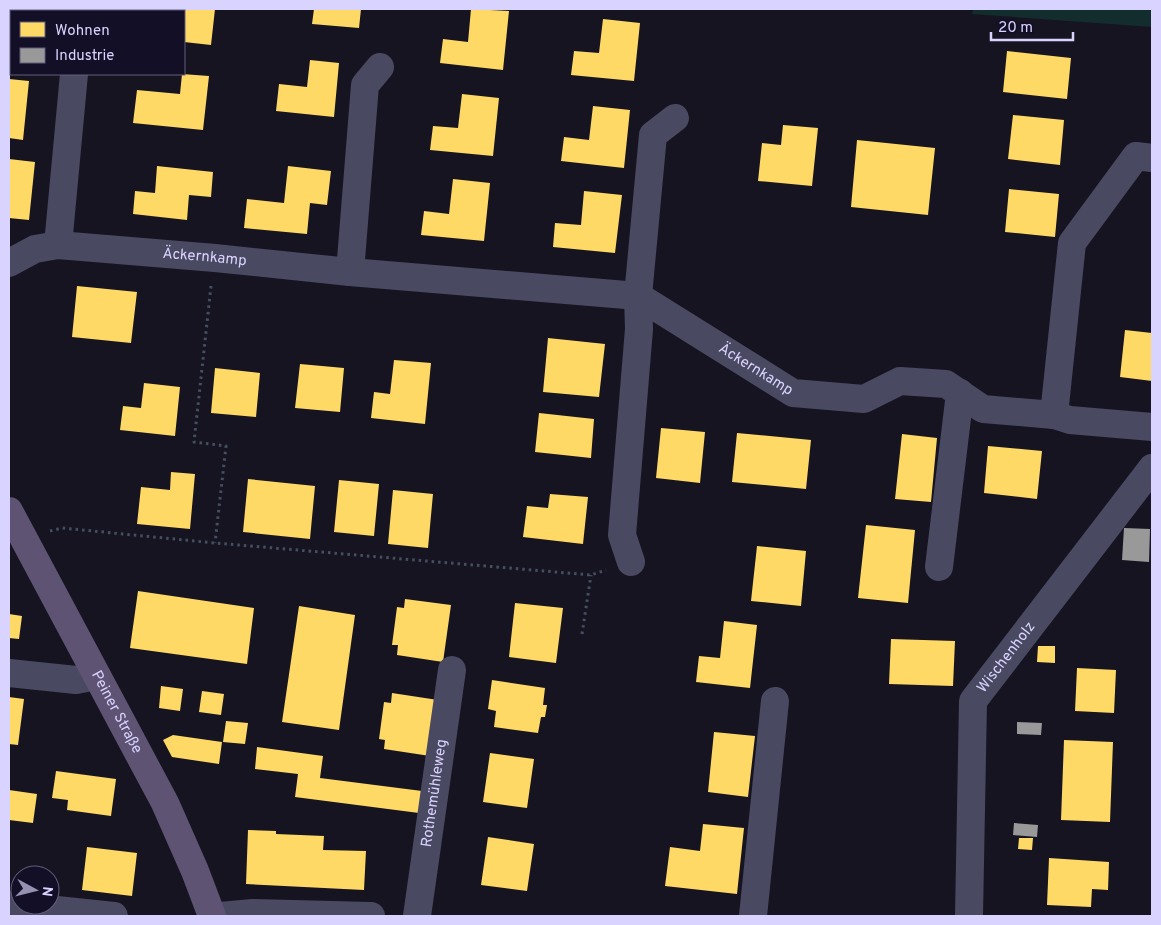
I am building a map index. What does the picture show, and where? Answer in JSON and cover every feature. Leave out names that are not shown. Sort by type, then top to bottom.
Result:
[{"type":"main road","name":"Peiner Straße","points":[[9,511],[165,803],[195,871],[212,916]]},
{"type":"street","points":[[350,272],[365,85],[380,67]]},
{"type":"street","points":[[58,245],[74,75]]},
{"type":"street","points":[[631,562],[622,535],[639,329],[638,296],[653,135],[675,118]]},
{"type":"street","points":[[1054,415],[1072,243],[1136,156],[1152,158]]},
{"type":"street","name":"Äckernkamp","points":[[9,264],[35,249],[58,245],[638,296],[793,393],[864,399],[900,381],[946,384],[983,410],[1054,415],[1070,420],[1152,427]]},
{"type":"street","points":[[939,567],[960,393]]},
{"type":"street","name":"Wischenholz","points":[[969,916],[973,701],[1152,468]]},
{"type":"street","name":"Rothemühleweg","points":[[417,916],[452,670]]},
{"type":"street","points":[[9,673],[76,680],[97,676]]},
{"type":"street","points":[[753,916],[775,701]]},
{"type":"street","points":[[9,906],[114,916]]},
{"type":"street","points":[[220,916],[253,913],[371,916]]},
{"type":"path","points":[[215,258],[194,442],[226,446],[215,543]]},
{"type":"path","points":[[23,538],[62,528],[590,575],[631,562]]},
{"type":"path","points":[[582,634],[590,575]]},
{"type":"green space","points":[[973,9],[1152,9],[1152,27],[972,14]]},
{"type":"building: Wohnen","points":[[9,9],[32,9],[10,10],[9,15]]},
{"type":"building: Wohnen","points":[[215,9],[211,45],[185,42],[185,10],[116,10]]},
{"type":"building: Wohnen","points":[[314,9],[361,9],[359,28],[312,24]]},
{"type":"building: Wohnen","points":[[471,9],[509,11],[503,70],[440,63],[443,39],[468,42]]},
{"type":"building: Wohnen","points":[[603,19],[640,23],[634,81],[571,75],[574,51],[599,53]]},
{"type":"building: Wohnen","points":[[1007,51],[1071,58],[1067,99],[1003,92]]},
{"type":"building: Wohnen","points":[[310,60],[339,63],[334,117],[276,111],[279,84],[307,87]]},
{"type":"building: Wohnen","points":[[182,75],[209,76],[203,130],[133,123],[137,90],[180,94]]},
{"type":"building: Wohnen","points":[[9,79],[29,81],[23,140],[9,138]]},
{"type":"building: Wohnen","points":[[462,94],[499,98],[493,156],[430,150],[433,126],[458,128]]},
{"type":"building: Wohnen","points":[[593,106],[630,110],[624,168],[561,161],[564,137],[589,140]]},
{"type":"building: Wohnen","points":[[1013,115],[1064,120],[1060,165],[1008,159]]},
{"type":"building: Wohnen","points":[[783,125],[818,128],[812,186],[758,181],[762,143],[781,145]]},
{"type":"building: Wohnen","points":[[857,140],[935,148],[928,215],[851,207]]},
{"type":"building: Wohnen","points":[[9,159],[35,162],[29,220],[9,218]]},
{"type":"building: Wohnen","points":[[157,166],[213,172],[211,197],[189,195],[187,220],[133,214],[135,191],[155,193]]},
{"type":"building: Wohnen","points":[[288,166],[331,171],[327,205],[310,203],[307,234],[244,228],[247,199],[284,203]]},
{"type":"building: Wohnen","points":[[453,179],[490,183],[484,241],[421,235],[424,211],[449,214]]},
{"type":"building: Wohnen","points":[[1009,189],[1059,194],[1055,237],[1005,232]]},
{"type":"building: Wohnen","points":[[584,191],[622,195],[615,253],[553,247],[555,223],[581,225]]},
{"type":"building: Wohnen","points":[[77,286],[137,292],[131,343],[72,337]]},
{"type":"building: Wohnen","points":[[1125,330],[1152,333],[1152,381],[1120,377]]},
{"type":"building: Wohnen","points":[[548,338],[605,344],[599,397],[543,392]]},
{"type":"building: Wohnen","points":[[394,360],[431,363],[425,424],[371,418],[374,392],[390,394]]},
{"type":"building: Wohnen","points":[[300,364],[344,368],[340,412],[295,408]]},
{"type":"building: Wohnen","points":[[215,368],[260,373],[256,417],[211,413]]},
{"type":"building: Wohnen","points":[[144,383],[180,387],[175,436],[120,430],[123,406],[141,408]]},
{"type":"building: Wohnen","points":[[539,413],[594,419],[591,458],[535,452]]},
{"type":"building: Wohnen","points":[[661,428],[705,432],[700,483],[656,478]]},
{"type":"building: Wohnen","points":[[737,433],[811,440],[806,489],[732,482]]},
{"type":"building: Wohnen","points":[[902,434],[937,438],[931,502],[895,499]]},
{"type":"building: Wohnen","points":[[988,446],[1042,451],[1037,499],[984,493]]},
{"type":"building: Wohnen","points":[[171,472],[195,474],[190,529],[137,524],[141,487],[170,490]]},
{"type":"building: Wohnen","points":[[248,479],[315,486],[310,539],[243,532]]},
{"type":"building: Wohnen","points":[[339,480],[379,484],[374,536],[334,532]]},
{"type":"building: Wohnen","points":[[393,490],[433,494],[428,548],[388,544]]},
{"type":"building: Wohnen","points":[[550,494],[588,497],[583,544],[523,537],[527,506],[548,508]]},
{"type":"building: Wohnen","points":[[866,525],[915,530],[908,603],[858,598]]},
{"type":"building: Wohnen","points":[[757,546],[806,551],[801,606],[751,601]]},
{"type":"building: Wohnen","points":[[138,591],[254,608],[247,664],[130,648]]},
{"type":"building: Wohnen","points":[[405,599],[451,605],[443,662],[397,655],[398,645],[392,645],[397,607],[404,608]]},
{"type":"building: Wohnen","points":[[515,603],[563,608],[556,663],[509,657]]},
{"type":"building: Wohnen","points":[[299,606],[355,615],[339,730],[282,722]]},
{"type":"building: Wohnen","points":[[9,614],[22,616],[19,639],[9,638]]},
{"type":"building: Wohnen","points":[[724,621],[757,625],[750,688],[696,682],[699,656],[720,658]]},
{"type":"building: Wohnen","points":[[891,639],[955,641],[953,686],[889,684]]},
{"type":"building: Wohnen","points":[[1038,646],[1055,646],[1055,663],[1037,662]]},
{"type":"building: Wohnen","points":[[1077,668],[1116,670],[1114,713],[1075,711]]},
{"type":"building: Wohnen","points":[[492,680],[545,688],[543,705],[547,705],[545,717],[541,717],[538,733],[494,727],[496,711],[488,709]]},
{"type":"building: Wohnen","points":[[161,686],[183,689],[180,711],[159,708]]},
{"type":"building: Wohnen","points":[[202,691],[224,694],[221,715],[199,712]]},
{"type":"building: Wohnen","points":[[392,693],[438,700],[430,756],[384,749],[385,740],[379,739],[384,702],[391,703]]},
{"type":"building: Wohnen","points":[[9,697],[24,699],[18,745],[9,744]]},
{"type":"building: Wohnen","points":[[226,721],[248,723],[245,744],[223,742]]},
{"type":"building: Wohnen","points":[[714,732],[755,736],[748,797],[708,792]]},
{"type":"building: Wohnen","points":[[173,735],[222,742],[219,764],[172,757],[163,740]]},
{"type":"building: Wohnen","points":[[1064,740],[1113,742],[1110,822],[1061,820]]},
{"type":"building: Wohnen","points":[[257,747],[323,756],[320,778],[422,791],[419,813],[295,797],[298,774],[255,769]]},
{"type":"building: Wohnen","points":[[490,753],[534,759],[527,808],[483,802]]},
{"type":"building: Wohnen","points":[[56,771],[116,779],[111,816],[67,810],[68,800],[52,798]]},
{"type":"building: Wohnen","points":[[9,790],[37,794],[33,823],[9,820]]},
{"type":"building: Wohnen","points":[[703,824],[744,828],[737,894],[665,886],[670,847],[700,851]]},
{"type":"building: Wohnen","points":[[248,830],[276,831],[276,834],[324,836],[323,850],[366,851],[364,890],[246,884]]},
{"type":"building: Wohnen","points":[[488,837],[534,844],[527,891],[481,885]]},
{"type":"building: Wohnen","points":[[1019,838],[1033,838],[1032,850],[1018,849]]},
{"type":"building: Wohnen","points":[[87,847],[137,853],[132,896],[82,890]]},
{"type":"building: Wohnen","points":[[1049,858],[1109,862],[1108,890],[1092,889],[1091,907],[1047,905]]},
{"type":"building: Industrie","points":[[1124,528],[1150,529],[1149,562],[1122,560]]},
{"type":"building: Industrie","points":[[1017,722],[1042,723],[1041,735],[1017,734]]},
{"type":"building: Industrie","points":[[1014,823],[1038,825],[1037,837],[1013,835]]}]
